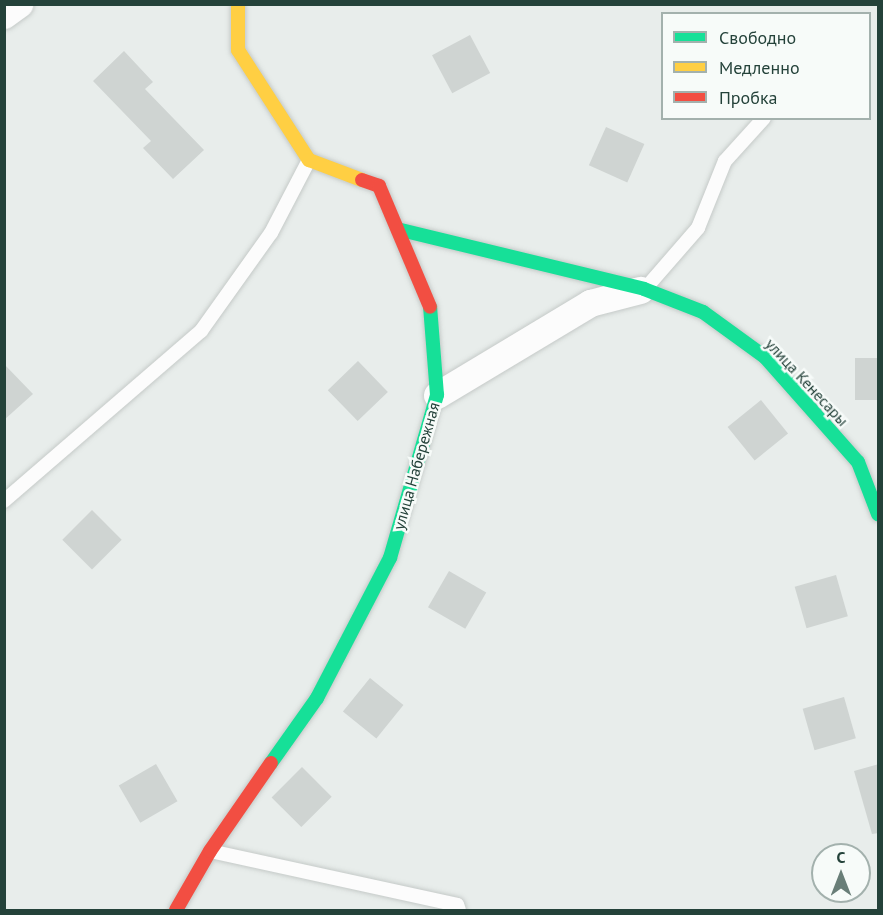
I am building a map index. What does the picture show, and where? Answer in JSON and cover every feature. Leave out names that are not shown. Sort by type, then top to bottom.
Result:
[{"type":"street","points":[[4,15],[19,4]]},
{"type":"street","points":[[238,4],[238,50],[309,160]]},
{"type":"street","name":"улица Набережная","points":[[176,910],[210,851],[317,699],[390,558],[437,395],[429,298],[401,230],[379,186],[309,160]]},
{"type":"street","name":"улица Кенесары","points":[[401,230],[644,289],[704,312],[765,357],[858,462],[879,514]]},
{"type":"street","points":[[437,395],[591,303],[613,294],[644,289]]},
{"type":"lane","points":[[644,289],[698,228],[725,161],[762,120]]},
{"type":"lane","points":[[4,501],[201,331],[270,233],[309,160]]},
{"type":"lane","points":[[210,851],[457,905],[459,910]]},
{"type":"building","points":[[470,35],[490,73],[452,93],[432,55]]},
{"type":"building","points":[[124,51],[153,82],[145,89],[204,150],[173,179],[143,148],[151,141],[93,81]]},
{"type":"building","points":[[606,127],[644,144],[627,182],[589,165]]},
{"type":"building","points":[[855,358],[878,358],[878,400],[855,400]]},
{"type":"building","points":[[358,361],[388,392],[358,421],[328,390]]},
{"type":"building","points":[[4,364],[33,394],[4,420]]},
{"type":"building","points":[[761,400],[788,433],[755,460],[728,427]]},
{"type":"building","points":[[92,510],[122,540],[92,569],[62,540]]},
{"type":"building","points":[[449,571],[486,592],[465,629],[428,607]]},
{"type":"building","points":[[836,575],[848,616],[807,628],[795,587]]},
{"type":"building","points":[[370,678],[403,705],[376,738],[343,711]]},
{"type":"building","points":[[844,697],[856,738],[815,750],[803,709]]},
{"type":"building","points":[[156,764],[178,801],[140,823],[119,786]]},
{"type":"building","points":[[879,764],[879,833],[872,834],[854,771]]},
{"type":"building","points":[[302,767],[332,797],[301,827],[272,797]]},
{"type":"traffic: fast","points":[[401,230],[644,289],[703,312],[765,357],[858,462],[878,514]]},
{"type":"traffic: fast","points":[[271,763],[317,698],[390,558],[437,395],[430,307]]},
{"type":"traffic: slow","points":[[238,4],[238,50],[309,160],[362,180]]},
{"type":"traffic: jam","points":[[362,180],[379,186],[430,307]]},
{"type":"traffic: jam","points":[[176,910],[210,851],[271,763]]}]
